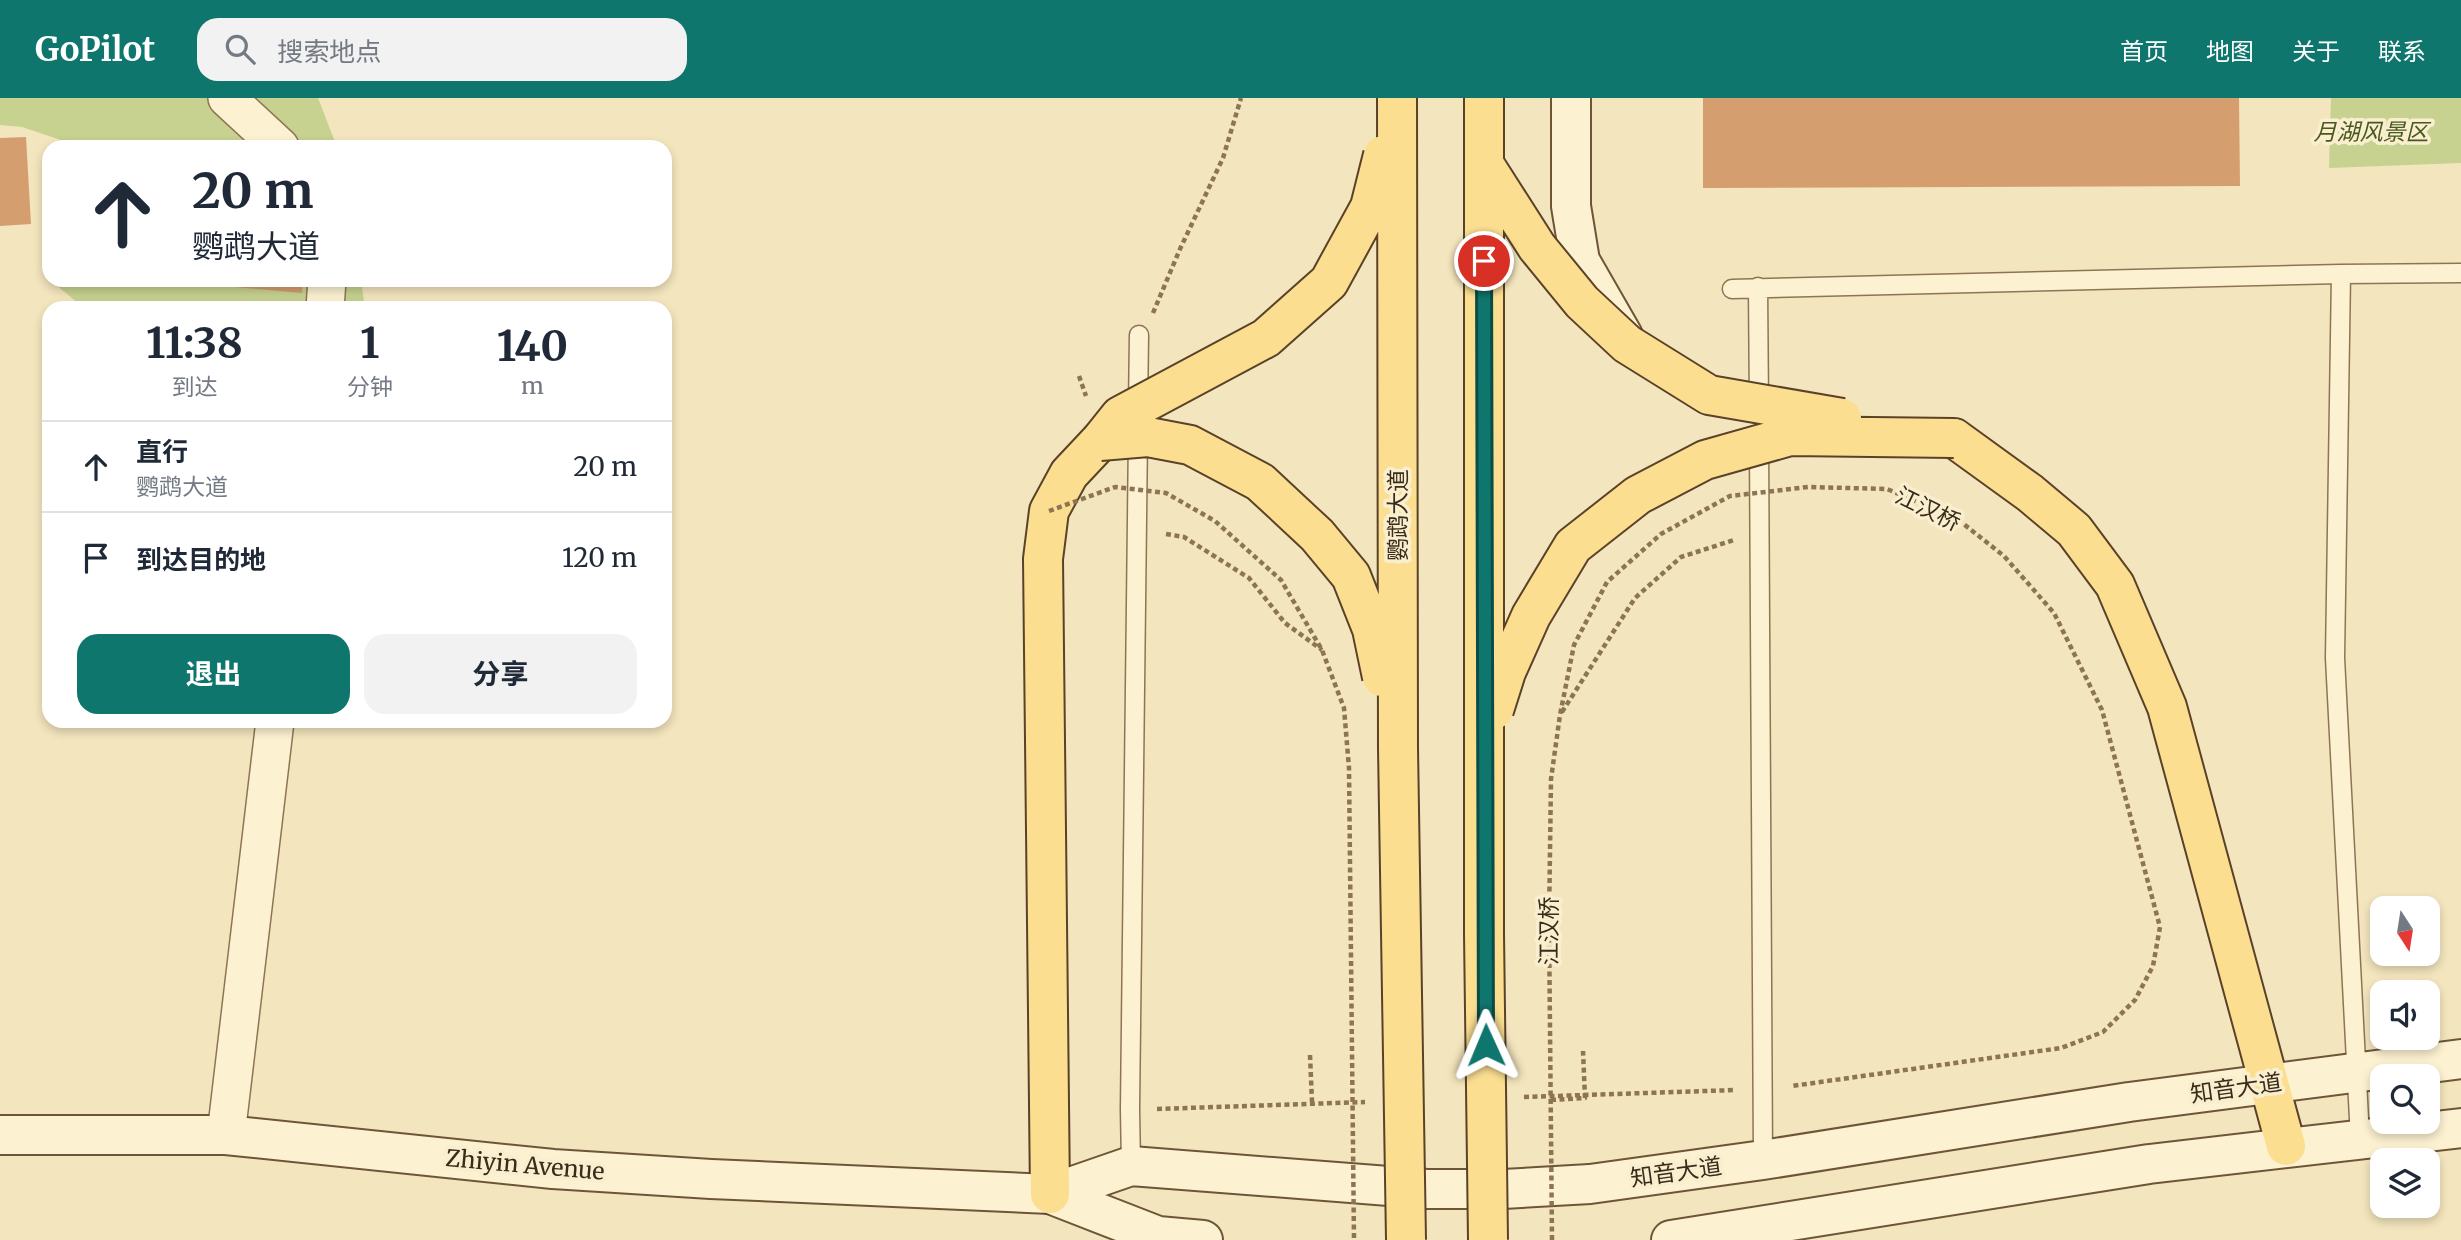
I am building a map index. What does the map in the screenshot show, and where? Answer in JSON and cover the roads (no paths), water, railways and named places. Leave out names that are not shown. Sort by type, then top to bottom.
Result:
[{"type":"main road","points":[[1484,98],[1484,934],[1488,1240]]},
{"type":"main road","points":[[1571,98],[1572,206],[1580,261],[1627,344]]},
{"type":"main road","points":[[1203,1240],[1158,1237],[1050,1194],[1043,559],[1049,511],[1069,474],[1120,416],[1266,338],[1329,282],[1370,207],[1397,100]]},
{"type":"main road","name":"鹦鹉大道","points":[[1397,100],[1398,748],[1406,1240]]},
{"type":"main road","points":[[1484,164],[1537,247],[1582,302],[1627,344],[1709,396],[1955,438],[2030,493],[2074,530],[2115,585],[2167,707],[2286,1146]]},
{"type":"main road","points":[[1485,742],[1506,672],[1531,616],[1573,546],[1638,495],[1705,460],[1790,436],[1955,438]]},
{"type":"main road","points":[[1100,441],[1148,437],[1190,445],[1260,482],[1317,535],[1351,576],[1372,629],[1398,748]]},
{"type":"main road","name":"知音大道","points":[[1050,1194],[1131,1166],[1427,1189],[1503,1189],[1590,1184],[1763,1160],[2129,1102],[2461,1059]]},
{"type":"main road","points":[[1671,1240],[2149,1164],[2286,1146],[2461,1128]]},
{"type":"main road","name":"Zhiyin Avenue","points":[[0,1135],[226,1135],[553,1169],[1050,1194]]},
{"type":"street","points":[[227,98],[272,140]]},
{"type":"street","points":[[226,1135],[274,728]]},
{"type":"lane","points":[[1732,289],[2461,273]]},
{"type":"lane","points":[[2341,274],[2335,658],[2360,1138]]},
{"type":"lane","points":[[1758,287],[1763,1160]]},
{"type":"lane","points":[[1131,1166],[1139,335]]},
{"type":"park label","name":"月湖风景区","points":[[2371,132]]}]
